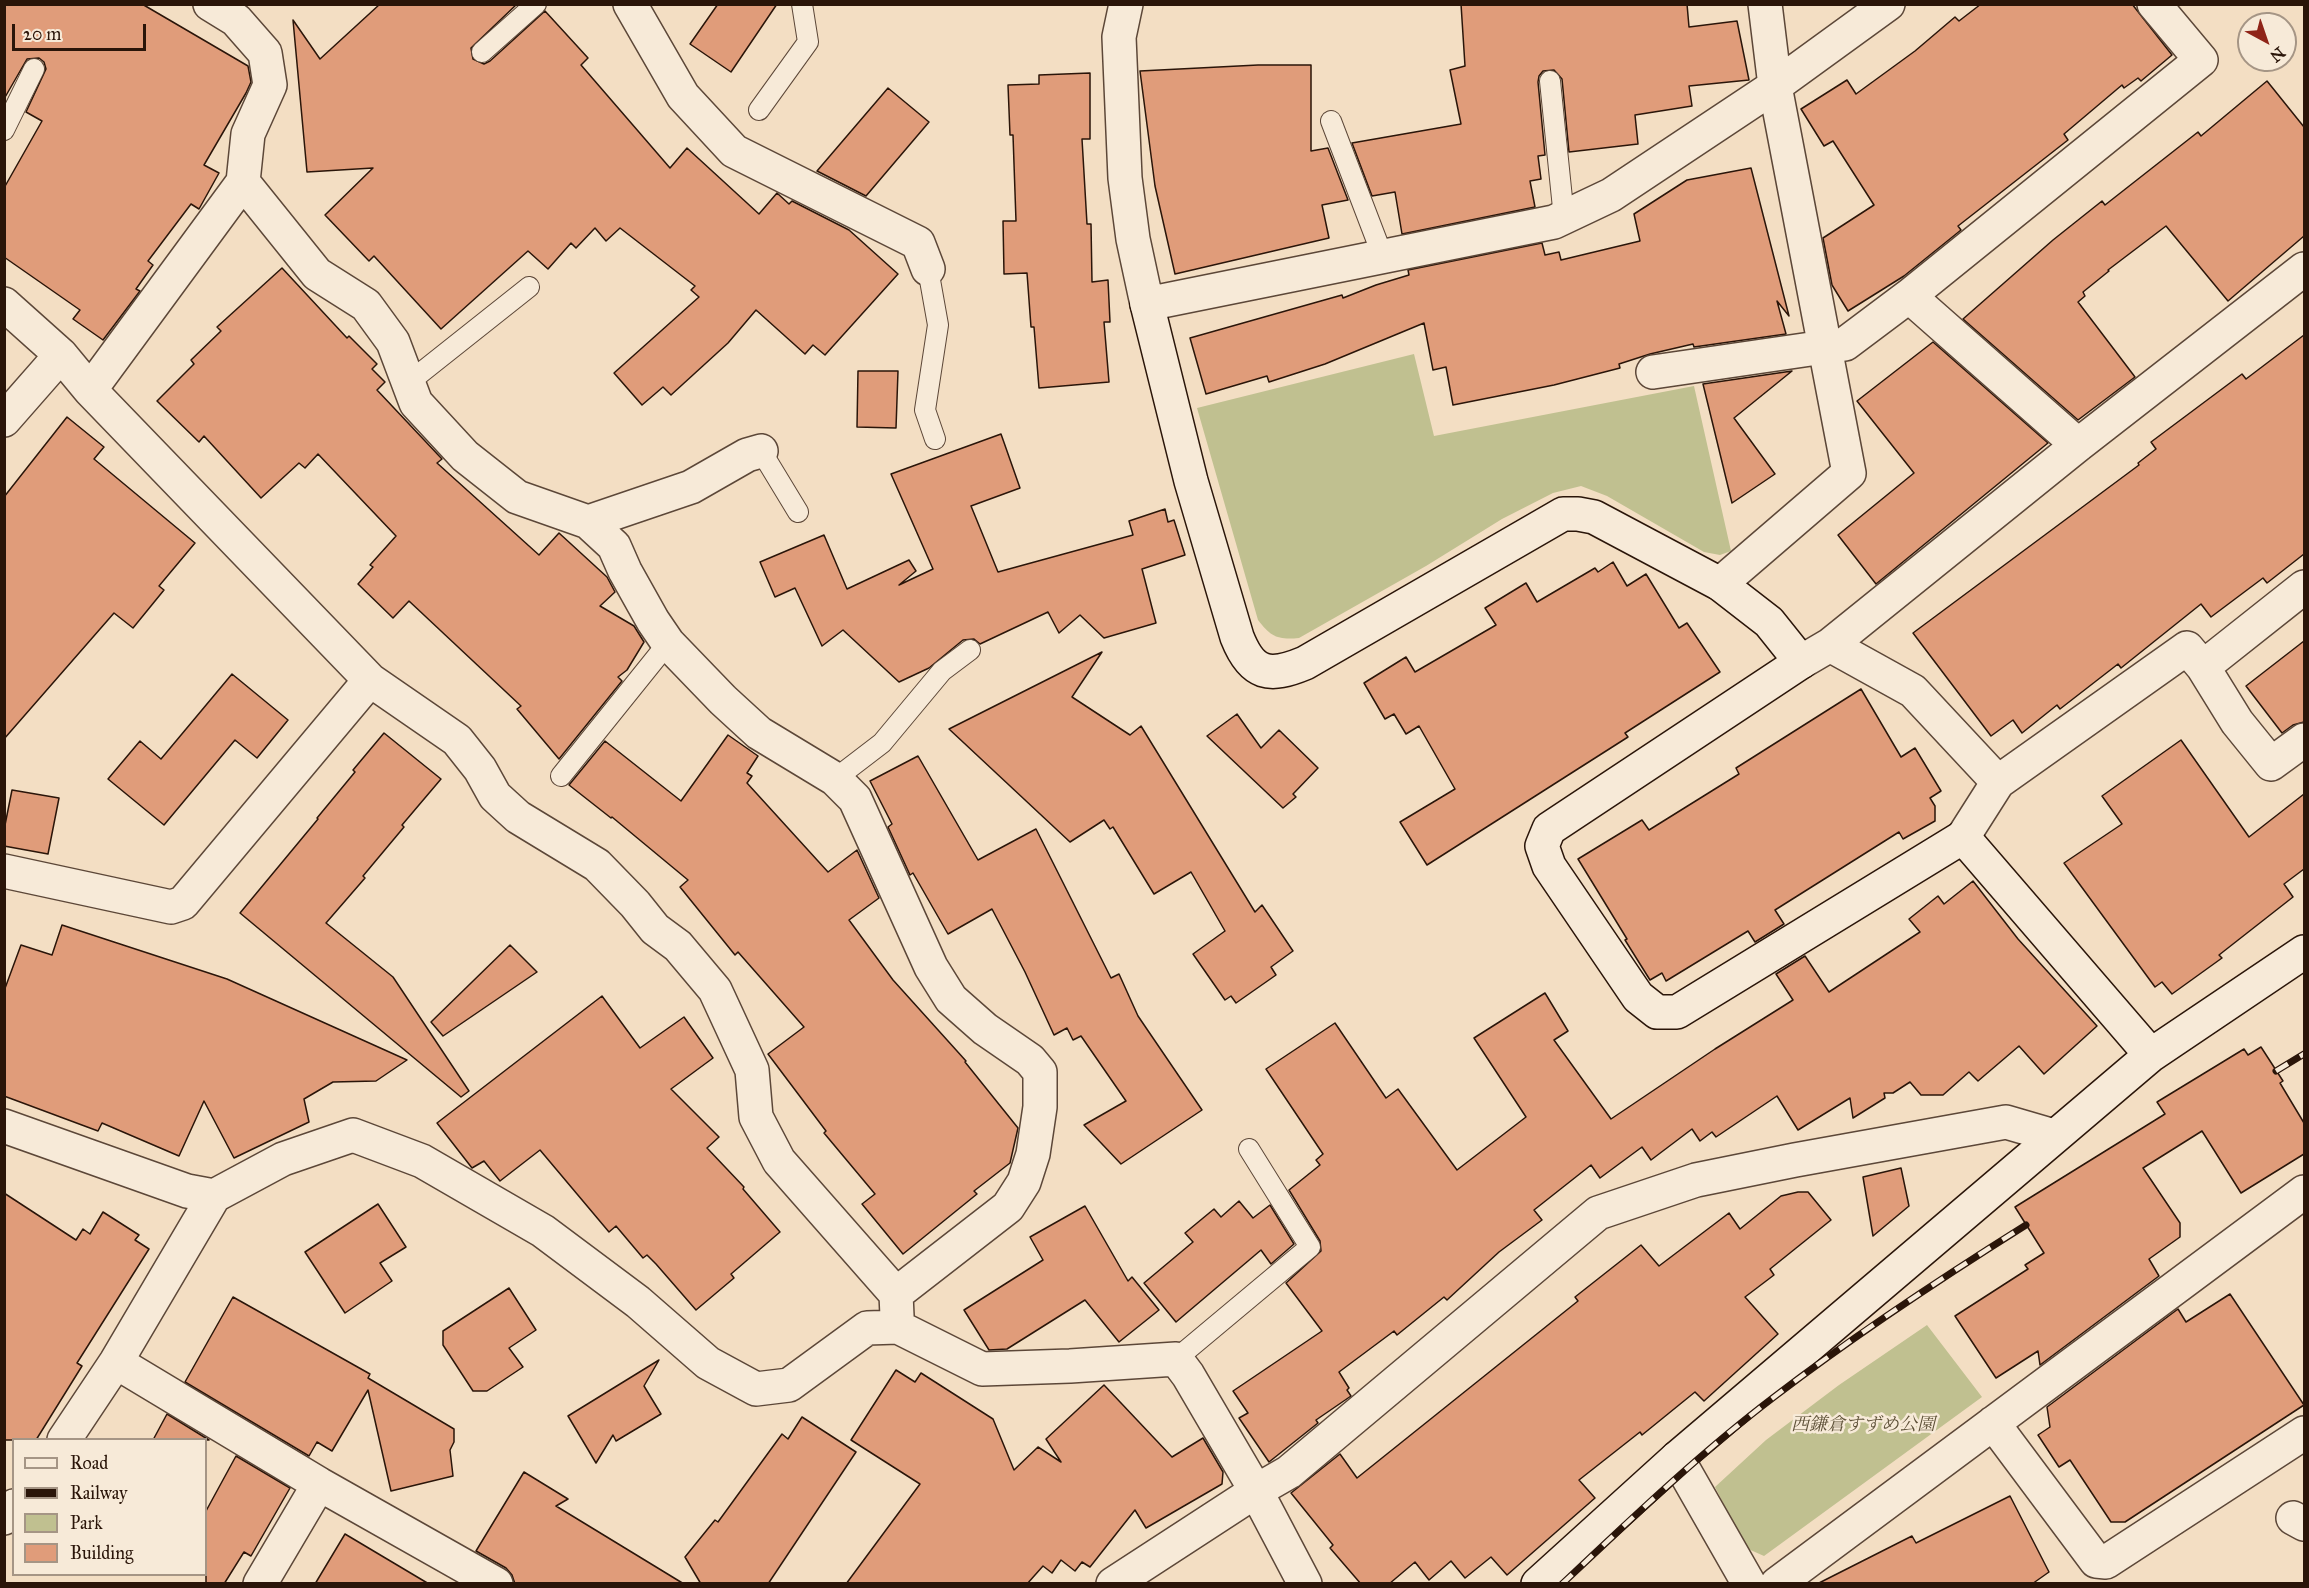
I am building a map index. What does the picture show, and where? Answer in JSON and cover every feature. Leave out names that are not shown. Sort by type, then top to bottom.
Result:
[{"type":"street","points":[[90,390],[243,182],[248,134],[270,84],[266,52],[236,20],[210,4]]},
{"type":"street","points":[[1126,4],[1119,37],[1125,178],[1132,239],[1191,481],[1244,657],[1252,664],[1268,671],[1283,672],[1305,663],[1563,514],[1578,514],[1594,517],[1720,584],[1769,622],[1801,662]]},
{"type":"street","points":[[1720,584],[1849,473],[1775,86],[1765,4]]},
{"type":"street","points":[[1147,304],[1554,222],[1564,218],[1611,195],[1775,86],[1888,4]]},
{"type":"street","points":[[1653,372],[1845,344],[1909,296],[2201,60],[2154,4]]},
{"type":"street","points":[[632,5],[683,96],[734,151],[918,243],[928,269]]},
{"type":"street","points":[[243,182],[317,274],[366,305],[393,342],[416,403],[465,456],[517,497],[588,522],[614,546],[625,572],[652,621],[668,643],[759,734],[835,779],[855,799],[931,967],[951,999],[985,1029],[1030,1060],[1040,1072],[1040,1107],[1033,1154],[1024,1182],[1008,1207],[896,1294]]},
{"type":"street","points":[[2304,269],[2078,445],[1830,645],[1549,829],[1542,846],[1549,866],[1638,997],[1657,1012],[1677,1012],[1962,837],[1998,782],[2187,648],[2204,667],[2237,722],[2271,764],[2304,740]]},
{"type":"street","points":[[1909,296],[2078,445]]},
{"type":"street","points":[[4,304],[61,355],[90,390],[370,680],[457,740],[480,769],[495,796],[510,810],[597,865],[635,904],[655,929],[678,946],[715,990],[752,1070],[756,1117],[779,1161],[896,1294],[898,1327]]},
{"type":"street","points":[[4,420],[61,355]]},
{"type":"street","points":[[588,522],[691,487],[747,455],[760,451]]},
{"type":"street","points":[[2204,667],[2304,587]]},
{"type":"street","points":[[1830,645],[1913,691],[1998,782]]},
{"type":"street","points":[[4,871],[171,907],[183,903],[370,680]]},
{"type":"street","points":[[1962,837],[2151,1055]]},
{"type":"street","points":[[1538,1584],[1677,1458],[2151,1055],[2304,952]]},
{"type":"street","points":[[1113,1584],[1289,1472],[1598,1213],[1696,1180],[2006,1122],[2054,1136]]},
{"type":"street","points":[[4,1126],[187,1191],[214,1196]]},
{"type":"street","points":[[65,1438],[116,1362],[214,1196],[283,1159],[353,1135],[422,1161],[543,1231],[638,1302],[708,1363],[756,1389],[789,1385],[867,1328],[898,1327],[982,1369],[1176,1359],[1188,1375],[1256,1491],[1305,1584]]},
{"type":"street","points":[[1778,1584],[2304,1192]]},
{"type":"street","points":[[116,1362],[319,1484],[496,1584]]},
{"type":"street","points":[[1993,1423],[2096,1561],[2106,1562],[2304,1432]]},
{"type":"street","points":[[1677,1458],[1749,1584]]},
{"type":"street","points":[[260,1584],[319,1484]]},
{"type":"lane","points":[[482,52],[536,4]]},
{"type":"lane","points":[[759,110],[808,42],[802,4]]},
{"type":"lane","points":[[4,130],[34,69]]},
{"type":"lane","points":[[1550,81],[1564,218]]},
{"type":"lane","points":[[1331,121],[1383,257]]},
{"type":"lane","points":[[928,269],[938,325],[925,410],[935,439]]},
{"type":"lane","points":[[408,382],[529,287]]},
{"type":"lane","points":[[760,451],[798,512]]},
{"type":"lane","points":[[561,776],[668,643]]},
{"type":"lane","points":[[835,779],[882,743],[942,671],[970,650]]},
{"type":"lane","points":[[1176,1359],[1310,1247],[1249,1149]]},
{"type":"green space","points":[[1414,354],[1434,436],[1694,386],[1731,551],[1720,555],[1704,552],[1607,496],[1581,486],[1553,493],[1502,519],[1426,566],[1299,638],[1280,638],[1271,634],[1258,620],[1197,408]]},
{"type":"green space","name":"西鎌倉すずめ公園","points":[[1927,1325],[1982,1397],[1764,1556],[1746,1548],[1715,1487],[1766,1440],[1839,1385]]},
{"type":"building","points":[[4,4],[142,4],[248,66],[251,82],[204,165],[219,173],[199,209],[191,204],[148,261],[153,265],[136,289],[140,291],[103,340],[73,319],[80,310],[4,257],[4,188],[42,121],[26,112],[46,69],[44,62],[39,58],[27,59],[4,99]]},
{"type":"building","points":[[380,4],[517,4],[471,48],[473,59],[484,64],[545,11],[588,58],[581,65],[670,168],[687,148],[759,214],[777,193],[789,204],[792,201],[849,230],[898,274],[825,355],[813,345],[805,354],[756,310],[728,343],[671,395],[663,387],[642,405],[614,373],[699,297],[691,290],[695,286],[620,228],[606,241],[595,228],[576,248],[571,243],[548,269],[528,251],[441,329],[374,256],[369,261],[325,215],[373,168],[307,172],[293,20],[320,59]]},
{"type":"building","points":[[718,4],[777,4],[731,72],[690,44]]},
{"type":"building","points":[[1461,4],[1687,4],[1689,27],[1737,21],[1749,80],[1689,86],[1692,106],[1635,115],[1638,144],[1569,152],[1562,79],[1554,70],[1543,71],[1538,82],[1545,155],[1538,156],[1541,179],[1530,181],[1535,207],[1402,234],[1395,192],[1372,196],[1352,143],[1461,124],[1450,70],[1465,66]]},
{"type":"building","points":[[1981,4],[2132,4],[2172,55],[2141,81],[2138,78],[2124,88],[2122,85],[2064,134],[2068,140],[1958,226],[1961,230],[1904,276],[1848,311],[1832,285],[1823,238],[1874,205],[1833,141],[1824,146],[1801,109],[1847,80],[1856,94],[1915,51],[1955,17],[1959,21]]},
{"type":"building","points":[[1258,65],[1311,65],[1311,151],[1328,148],[1348,200],[1322,205],[1329,238],[1175,274],[1155,186],[1140,71]]},
{"type":"building","points":[[1090,73],[1090,139],[1082,139],[1087,224],[1091,224],[1092,282],[1108,280],[1110,322],[1104,322],[1109,382],[1039,388],[1027,273],[1004,274],[1003,221],[1016,221],[1013,135],[1010,135],[1008,85],[1039,84],[1039,75]]},
{"type":"building","points":[[2267,81],[2304,127],[2304,236],[2228,301],[2166,226],[2108,270],[2083,292],[2085,296],[2078,302],[2135,377],[2078,420],[1963,319],[2053,240],[2102,201],[2105,205],[2198,132],[2201,136]]},
{"type":"building","points":[[888,88],[929,122],[866,196],[817,171]]},
{"type":"building","points":[[1751,168],[1789,316],[1777,301],[1786,334],[1694,347],[1693,344],[1650,354],[1619,364],[1620,368],[1554,385],[1453,405],[1446,367],[1433,370],[1424,323],[1325,364],[1269,382],[1267,376],[1206,394],[1190,338],[1342,295],[1343,298],[1409,275],[1408,270],[1542,243],[1545,255],[1559,252],[1561,260],[1640,241],[1634,214],[1687,180]]},
{"type":"building","points":[[282,268],[347,338],[349,336],[377,364],[372,369],[385,382],[377,390],[442,459],[437,463],[539,555],[559,533],[607,577],[615,592],[600,606],[634,626],[644,642],[627,670],[618,677],[622,681],[559,759],[517,709],[521,706],[409,601],[393,618],[358,584],[373,567],[370,565],[396,536],[318,454],[305,468],[299,463],[261,498],[204,436],[199,442],[157,401],[194,364],[191,360],[221,331],[217,327]]},
{"type":"building","points":[[2304,335],[2304,554],[2267,583],[2263,578],[2211,617],[2201,604],[2121,668],[2118,664],[2060,709],[2057,705],[2022,733],[2013,720],[1991,736],[1913,633],[2139,465],[2138,463],[2156,449],[2151,442],[2242,374],[2246,379]]},
{"type":"building","points":[[1933,342],[2048,443],[1876,584],[1838,535],[1914,473],[1857,401]]},
{"type":"building","points":[[858,371],[898,371],[896,428],[857,427]]},
{"type":"building","points":[[1792,371],[1734,418],[1775,474],[1732,503],[1703,384]]},
{"type":"building","points":[[67,417],[104,447],[94,459],[195,543],[159,586],[164,590],[133,628],[114,613],[4,739],[4,497]]},
{"type":"building","points":[[1001,434],[1020,488],[971,506],[998,572],[1133,535],[1129,521],[1165,509],[1168,522],[1174,520],[1185,555],[1142,569],[1156,623],[1104,638],[1080,615],[1059,633],[1048,612],[980,644],[974,639],[963,640],[929,668],[899,682],[843,630],[822,646],[795,588],[775,597],[760,562],[824,535],[847,589],[909,560],[916,571],[899,585],[933,569],[891,474]]},
{"type":"building","points":[[1613,562],[1627,586],[1646,574],[1679,628],[1687,623],[1720,672],[1625,733],[1628,737],[1427,865],[1400,822],[1455,789],[1419,726],[1406,734],[1394,714],[1385,719],[1364,683],[1406,657],[1415,672],[1496,625],[1485,608],[1526,583],[1537,602],[1595,568],[1598,572]]},
{"type":"building","points":[[2304,641],[2304,722],[2293,725],[2282,733],[2246,686]]},
{"type":"building","points":[[1102,652],[1072,697],[1130,735],[1141,726],[1255,912],[1262,905],[1293,951],[1271,967],[1276,975],[1236,1003],[1231,996],[1225,1000],[1193,954],[1225,931],[1191,872],[1154,894],[1113,827],[1110,829],[1104,820],[1070,842],[949,729]]},
{"type":"building","points":[[232,674],[288,720],[257,758],[235,740],[164,825],[108,779],[140,741],[161,759]]},
{"type":"building","points":[[1861,689],[1901,757],[1915,748],[1941,791],[1930,798],[1935,806],[1935,821],[1903,839],[1899,832],[1775,910],[1784,924],[1755,942],[1748,931],[1666,981],[1662,973],[1650,980],[1578,859],[1642,820],[1649,830],[1739,774],[1736,768]]},
{"type":"building","points":[[1237,714],[1261,748],[1279,730],[1318,768],[1293,794],[1296,797],[1283,808],[1207,736]]},
{"type":"building","points":[[384,733],[441,779],[402,825],[404,827],[363,876],[365,878],[326,923],[393,977],[469,1091],[461,1097],[240,913],[318,819],[355,772],[353,770]]},
{"type":"building","points":[[728,735],[758,756],[747,773],[752,776],[747,783],[828,872],[857,850],[879,898],[849,920],[893,980],[966,1061],[1018,1128],[1010,1163],[974,1191],[977,1194],[903,1254],[862,1204],[875,1194],[824,1133],[826,1131],[768,1054],[804,1027],[738,952],[735,955],[680,887],[688,880],[612,817],[569,785],[605,741],[681,801]]},
{"type":"building","points":[[2181,740],[2249,837],[2304,794],[2304,869],[2284,884],[2293,897],[2219,955],[2222,958],[2172,994],[2162,982],[2155,987],[2064,863],[2122,824],[2102,796]]},
{"type":"building","points":[[918,756],[978,860],[1036,829],[1111,978],[1119,974],[1138,1016],[1202,1110],[1121,1164],[1084,1125],[1126,1101],[1081,1036],[1073,1040],[1067,1028],[1054,1035],[992,909],[948,934],[913,873],[910,875],[888,827],[892,824],[870,781]]},
{"type":"building","points":[[12,790],[59,798],[48,854],[4,846],[4,830]]},
{"type":"building","points":[[1973,881],[2018,939],[2097,1026],[2044,1074],[2019,1046],[1978,1081],[1969,1072],[1943,1095],[1921,1095],[1910,1082],[1893,1093],[1884,1093],[1885,1098],[1853,1118],[1850,1098],[1798,1130],[1777,1096],[1716,1137],[1712,1132],[1700,1141],[1692,1129],[1651,1160],[1642,1147],[1600,1178],[1591,1165],[1534,1210],[1542,1220],[1499,1252],[1447,1300],[1444,1297],[1397,1335],[1394,1331],[1339,1372],[1351,1396],[1316,1420],[1318,1423],[1269,1462],[1239,1418],[1248,1413],[1233,1391],[1322,1331],[1286,1283],[1321,1251],[1320,1241],[1289,1190],[1320,1165],[1316,1160],[1323,1154],[1266,1069],[1335,1023],[1386,1098],[1398,1089],[1457,1170],[1526,1117],[1474,1038],[1545,993],[1568,1031],[1554,1040],[1611,1119],[1793,1000],[1776,974],[1805,956],[1829,992],[1920,932],[1909,919],[1938,896],[1944,904]]},
{"type":"building","points":[[62,925],[227,979],[407,1060],[376,1081],[333,1082],[304,1099],[309,1122],[234,1158],[204,1101],[179,1156],[102,1123],[98,1131],[4,1096],[4,991],[21,945],[52,955]]},
{"type":"building","points":[[510,945],[537,972],[443,1036],[431,1022]]},
{"type":"building","points":[[602,996],[640,1048],[684,1017],[713,1058],[671,1089],[719,1137],[707,1148],[744,1187],[743,1189],[780,1232],[731,1274],[734,1278],[696,1310],[656,1264],[647,1255],[643,1258],[616,1226],[609,1232],[540,1150],[500,1181],[484,1161],[472,1168],[437,1123]]},
{"type":"building","points":[[2261,1047],[2283,1081],[2280,1083],[2304,1123],[2304,1154],[2241,1193],[2202,1131],[2143,1168],[2180,1223],[2180,1237],[2149,1259],[2159,1276],[2040,1365],[2038,1351],[1996,1378],[1955,1316],[2028,1269],[2025,1265],[2044,1253],[2015,1207],[2165,1114],[2157,1102],[2244,1049],[2248,1055]]},
{"type":"building","points":[[1901,1168],[1909,1206],[1873,1236],[1863,1177]]},
{"type":"building","points":[[1808,1192],[1831,1220],[1770,1269],[1774,1275],[1745,1297],[1778,1334],[1704,1401],[1695,1392],[1642,1435],[1640,1432],[1579,1480],[1595,1498],[1507,1575],[1491,1557],[1465,1578],[1451,1561],[1429,1580],[1415,1562],[1389,1584],[1361,1584],[1330,1548],[1333,1545],[1291,1493],[1340,1454],[1357,1478],[1578,1301],[1575,1297],[1641,1245],[1659,1266],[1729,1213],[1740,1229],[1781,1196]]},
{"type":"building","points":[[4,1193],[76,1240],[83,1229],[90,1234],[103,1212],[139,1235],[135,1240],[149,1249],[77,1363],[82,1366],[37,1438],[4,1440]]},
{"type":"building","points":[[1239,1201],[1253,1218],[1270,1205],[1294,1244],[1271,1264],[1261,1250],[1176,1322],[1144,1283],[1193,1242],[1185,1233],[1214,1209],[1221,1217]]},
{"type":"building","points":[[378,1204],[406,1247],[380,1263],[392,1281],[345,1313],[305,1252]]},
{"type":"building","points":[[1085,1206],[1128,1281],[1132,1277],[1159,1310],[1119,1342],[1085,1300],[1007,1349],[989,1350],[964,1310],[1043,1260],[1030,1237]]},
{"type":"building","points":[[509,1288],[536,1330],[509,1348],[523,1367],[487,1391],[473,1391],[443,1345],[443,1331]]},
{"type":"building","points":[[2230,1294],[2304,1405],[2125,1522],[2111,1522],[2070,1460],[2059,1467],[2038,1435],[2050,1427],[2047,1407],[2178,1309],[2186,1322]]},
{"type":"building","points":[[233,1297],[370,1374],[368,1378],[454,1429],[454,1442],[450,1450],[453,1476],[391,1491],[368,1390],[332,1451],[317,1442],[309,1456],[185,1382]]},
{"type":"building","points":[[659,1360],[644,1386],[661,1414],[616,1441],[613,1435],[596,1463],[568,1416]]},
{"type":"building","points":[[896,1370],[915,1382],[921,1373],[993,1419],[1014,1470],[1038,1447],[1061,1462],[1046,1439],[1104,1385],[1172,1457],[1203,1438],[1223,1472],[1222,1484],[1146,1528],[1135,1510],[1090,1567],[1082,1562],[1075,1571],[1061,1560],[1052,1573],[1043,1566],[1027,1584],[846,1584],[920,1484],[851,1440]]},
{"type":"building","points":[[167,1414],[206,1438],[154,1438]]},
{"type":"building","points":[[802,1417],[856,1452],[768,1584],[701,1584],[685,1557],[715,1520],[718,1522],[782,1434],[788,1439]]},
{"type":"building","points":[[236,1456],[290,1488],[251,1556],[244,1552],[224,1584],[206,1584],[207,1509]]},
{"type":"building","points":[[524,1472],[568,1499],[556,1506],[684,1584],[515,1584],[506,1568],[476,1551]]},
{"type":"building","points":[[2010,1496],[2049,1572],[2032,1584],[1817,1584],[1912,1536],[1916,1543]]},
{"type":"building","points":[[345,1534],[429,1584],[315,1584]]},
{"type":"railway","points":[[2276,1071],[2304,1054]]},
{"type":"railway","points":[[1562,1584],[1692,1464],[1774,1397],[1898,1308],[2026,1225]]}]
